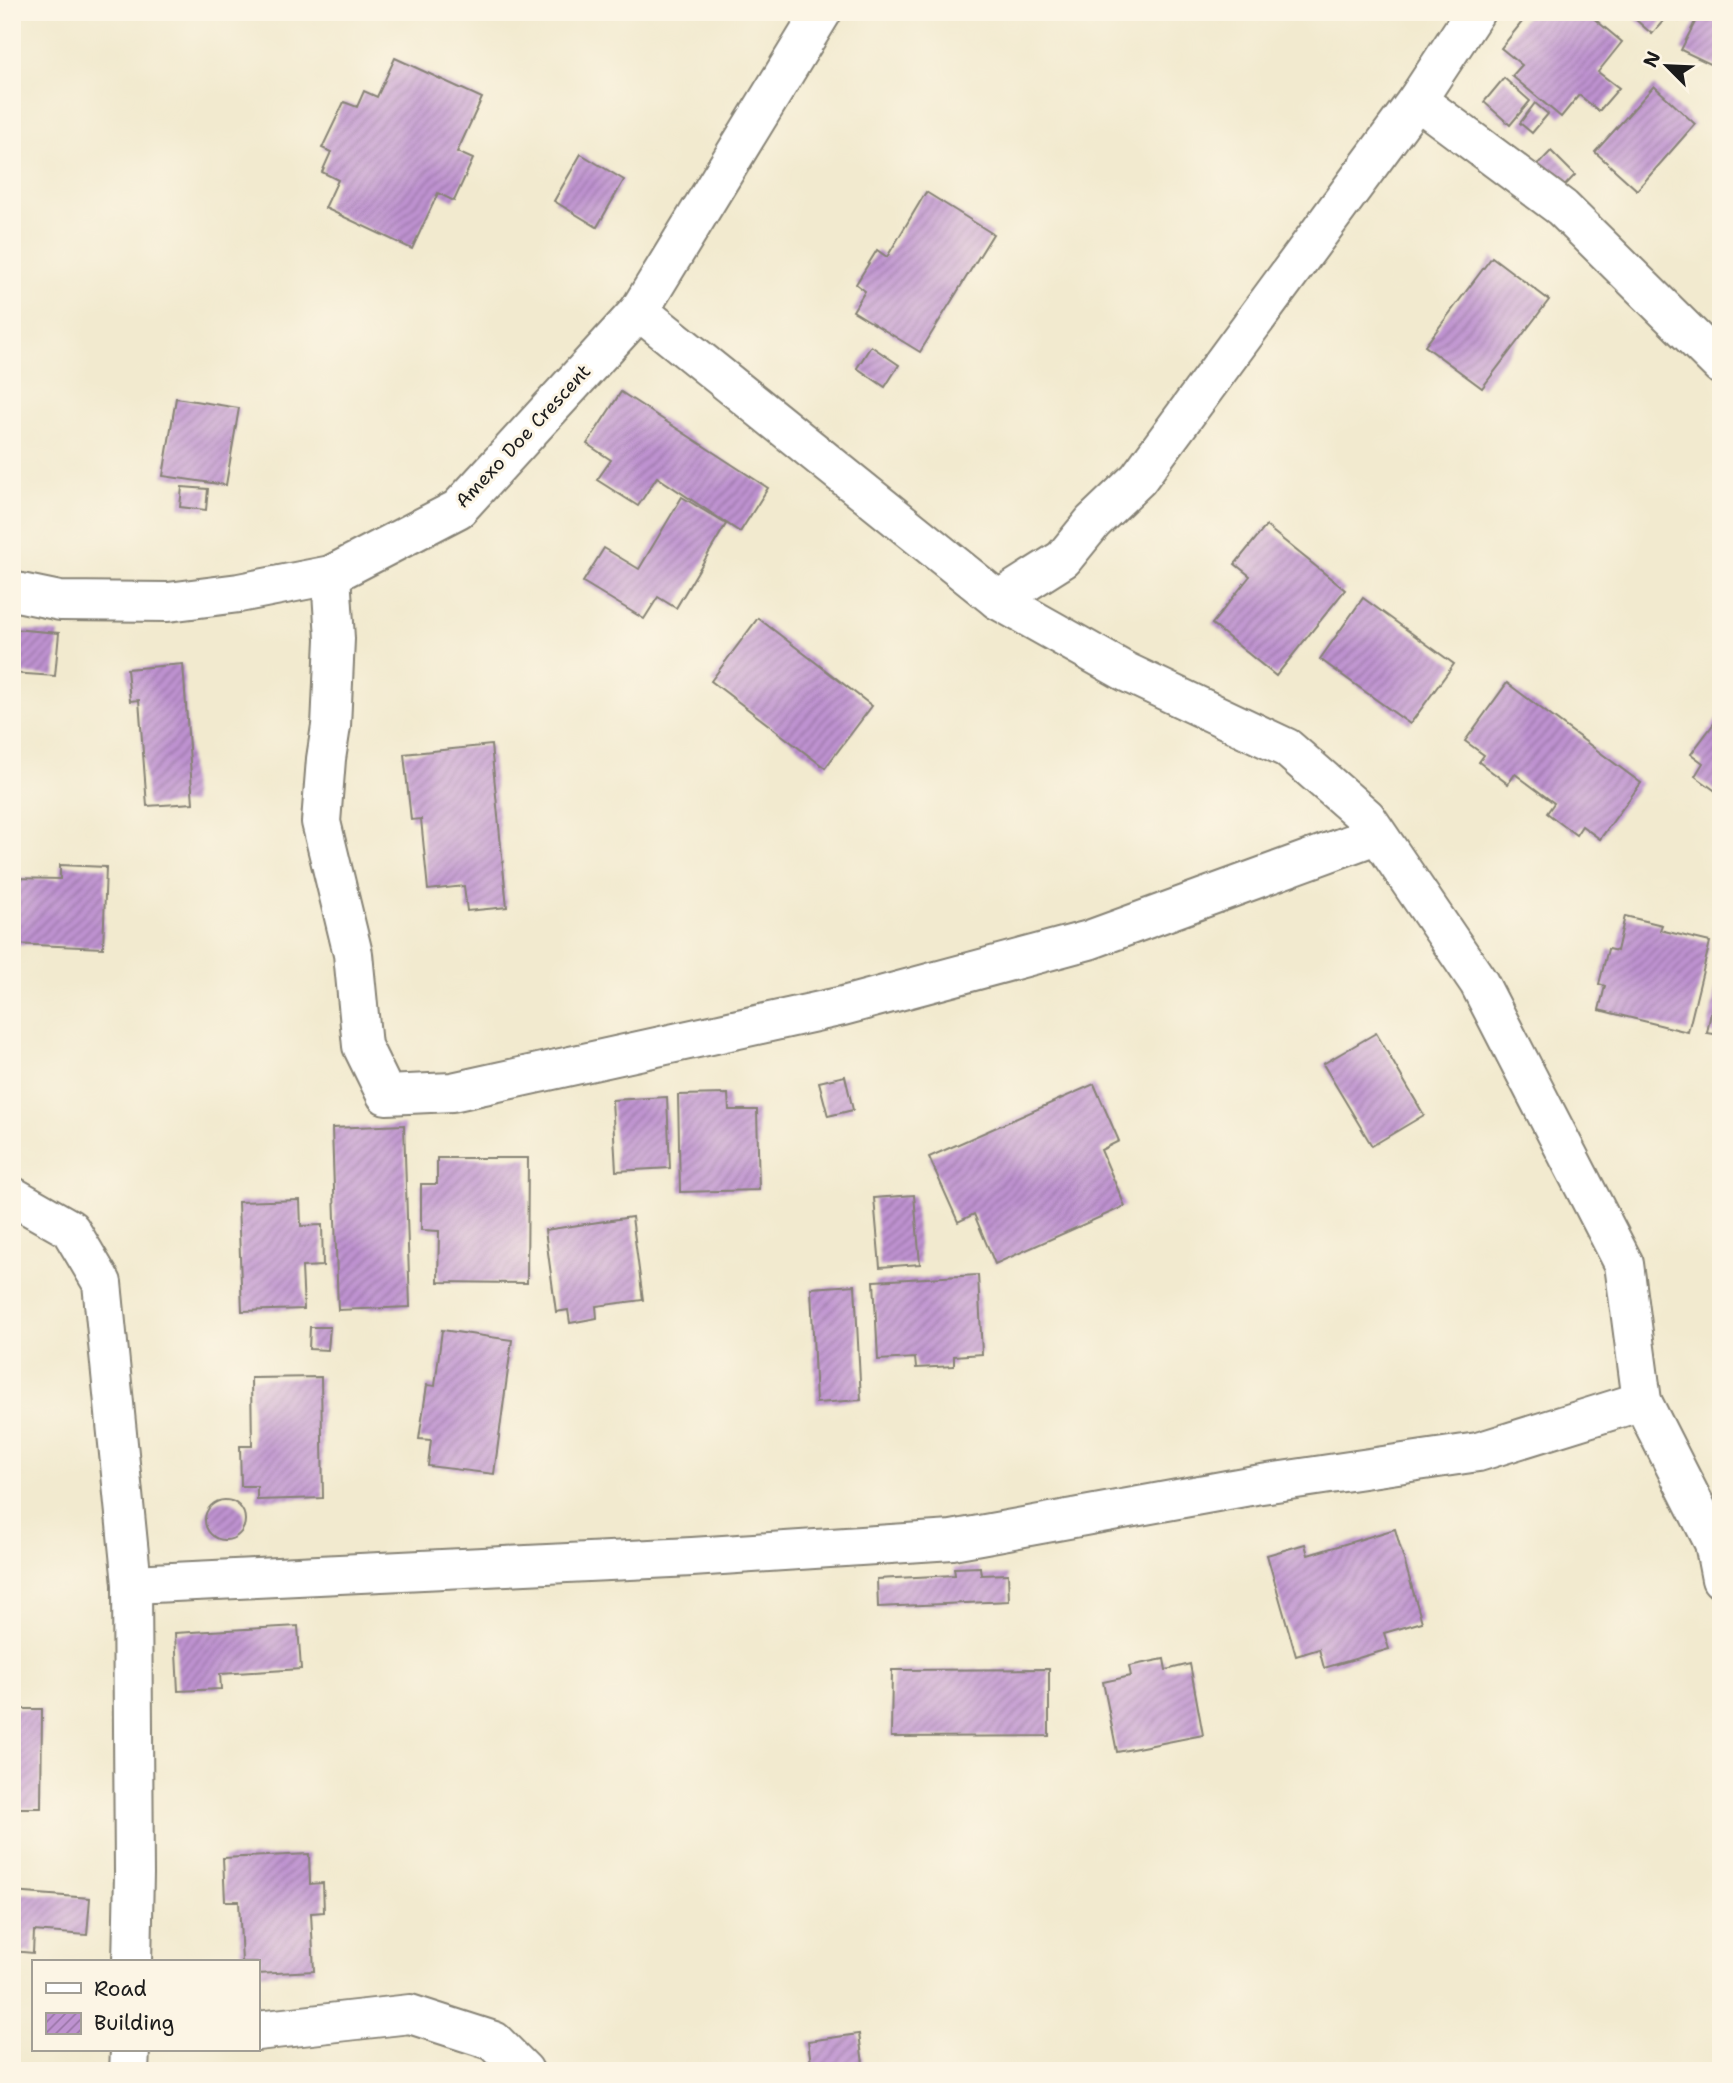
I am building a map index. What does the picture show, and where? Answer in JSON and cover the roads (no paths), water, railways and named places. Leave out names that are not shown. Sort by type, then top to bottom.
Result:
[{"type":"street","name":"Amexo Doe Crescent","points":[[12,591],[60,601],[168,602],[239,593],[331,575],[458,509],[639,311],[822,12]]},
{"type":"street","points":[[998,600],[1063,559],[1093,522],[1138,479],[1417,100],[1475,12]]},
{"type":"street","points":[[1417,100],[1562,208],[1721,365]]},
{"type":"street","points":[[639,311],[998,600],[1126,672],[1287,748],[1366,817],[1479,982],[1624,1264],[1642,1401],[1714,1543],[1721,1579]]},
{"type":"street","points":[[331,575],[335,639],[331,726],[321,822],[353,954],[362,1046],[386,1094],[452,1092],[843,1006],[1089,940],[1376,835]]},
{"type":"street","points":[[12,1196],[71,1228],[102,1283],[132,1584],[132,1960]]},
{"type":"street","points":[[132,1584],[692,1557],[952,1540],[1255,1485],[1478,1452],[1642,1401]]},
{"type":"street","points":[[259,2031],[410,2014],[494,2041],[524,2071]]},
{"type":"street","points":[[129,2071],[130,2052]]}]
